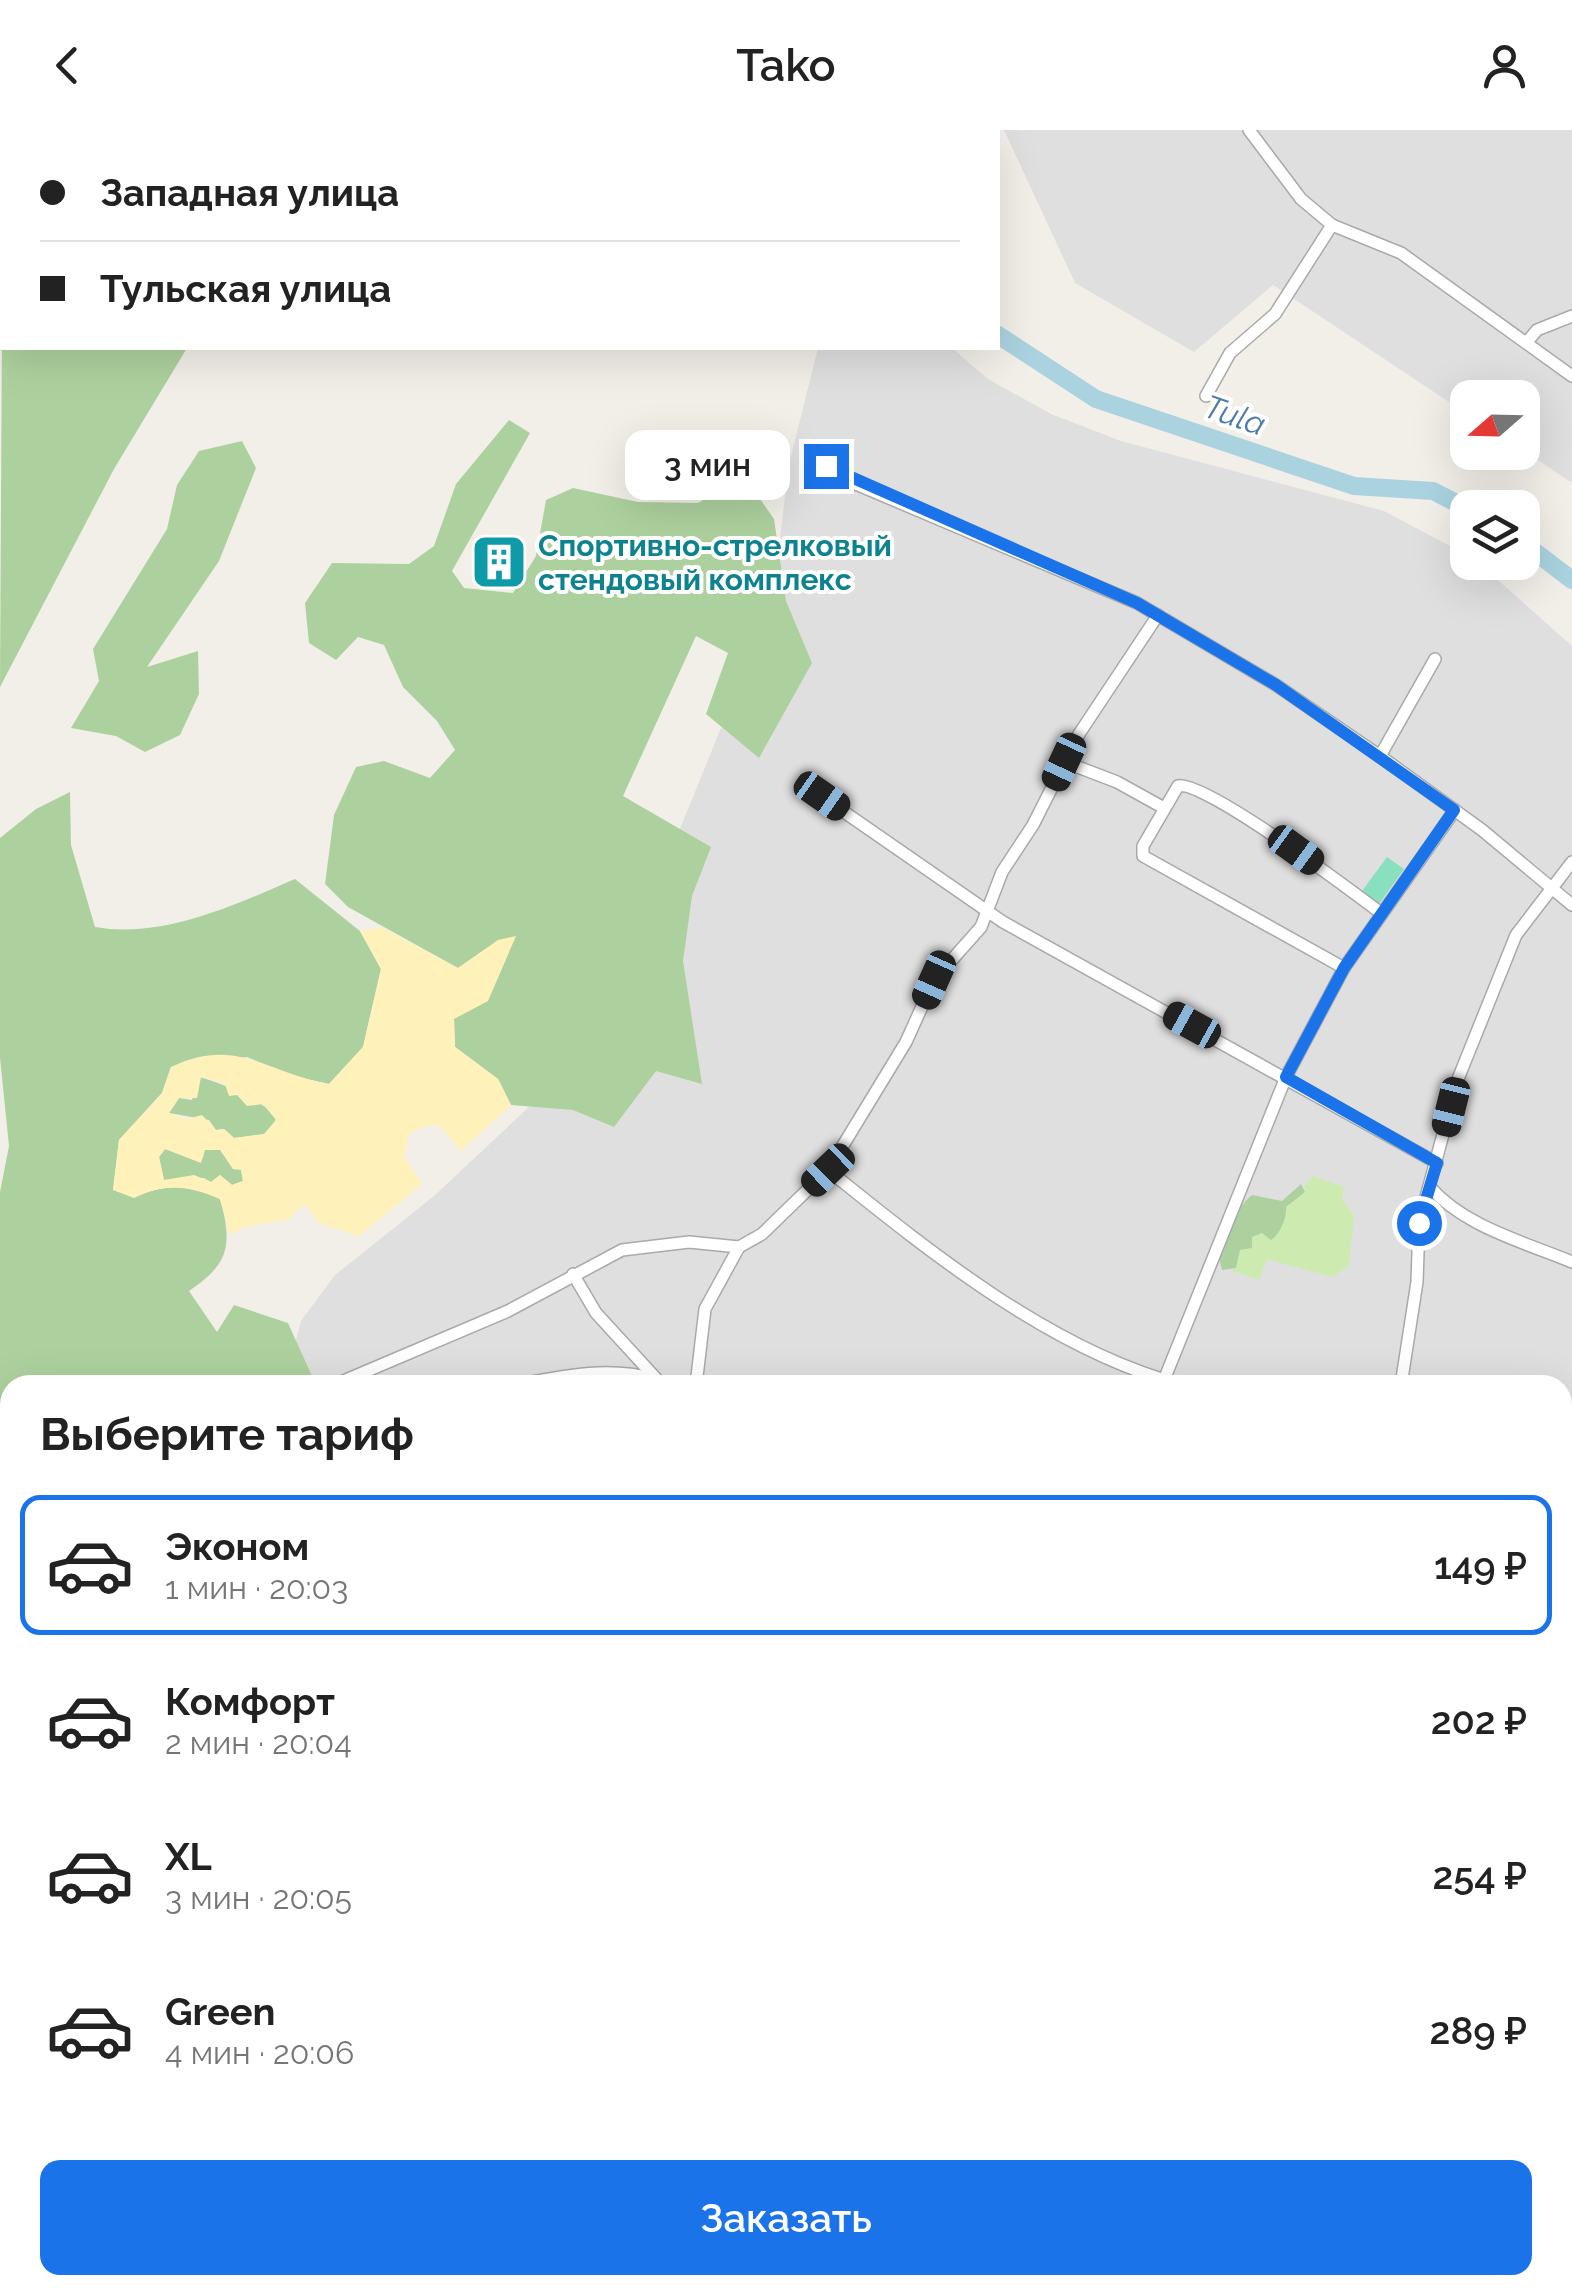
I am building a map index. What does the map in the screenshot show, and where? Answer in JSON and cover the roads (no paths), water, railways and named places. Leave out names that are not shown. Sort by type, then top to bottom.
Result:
[{"type":"street","points":[[1249,130],[1300,199],[1332,225],[1400,253],[1572,376]]},
{"type":"street","points":[[1206,396],[1230,353],[1275,314],[1332,225]]},
{"type":"street","points":[[1527,342],[1537,330],[1572,316]]},
{"type":"street","points":[[826,466],[1158,615],[1276,685],[1380,756],[1572,905]]},
{"type":"street","points":[[697,1375],[705,1309],[740,1247],[762,1234],[828,1170],[906,1042],[934,980],[980,927],[1002,872],[1033,825],[1064,762],[1158,615]]},
{"type":"street","points":[[1380,756],[1435,659]]},
{"type":"street","points":[[1064,762],[1117,782],[1164,808]]},
{"type":"street","points":[[1344,968],[1143,856],[1143,846],[1178,786],[1195,787],[1296,850],[1382,912]]},
{"type":"street","points":[[822,796],[1003,922],[1437,1163]]},
{"type":"street","points":[[1166,1375],[1286,1077],[1344,968],[1454,810]]},
{"type":"street","points":[[1403,1375],[1417,1282],[1419,1223],[1458,1080],[1500,965],[1516,934],[1572,862]]},
{"type":"street","points":[[828,1170],[983,1289],[1060,1334],[1146,1375]]},
{"type":"street","points":[[1430,1188],[1445,1204],[1478,1222],[1572,1262]]},
{"type":"street","points":[[358,1375],[508,1311],[622,1250],[690,1242],[740,1247]]},
{"type":"street","points":[[572,1274],[596,1313],[652,1375]]},
{"type":"street","points":[[574,1375],[638,1375]]},
{"type":"waterway","name":"Tula","points":[[1000,336],[1096,399],[1354,486],[1433,491],[1450,500]]},
{"type":"waterway","name":"Tula","points":[[1540,556],[1572,580]]},
{"type":"place","name":"Спортивно-стрелковый стендовый комплекс","points":[[499,562]]}]
